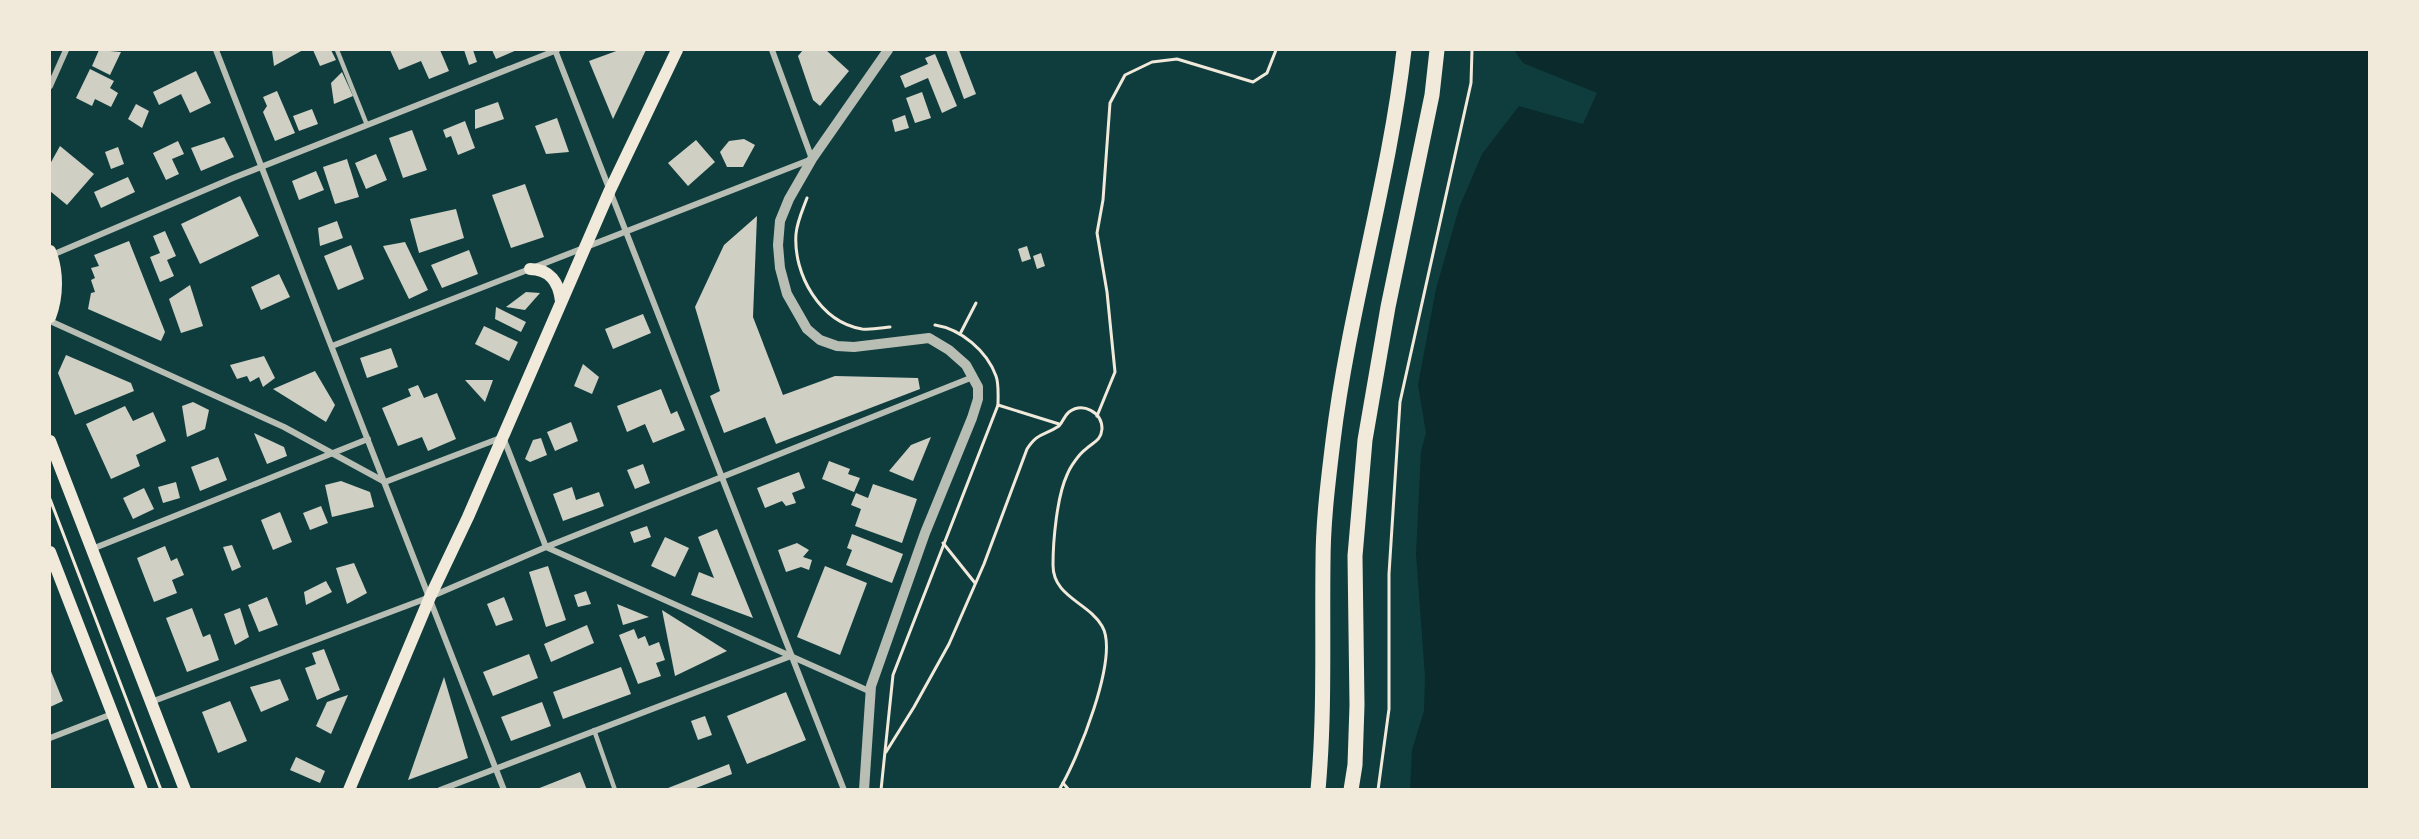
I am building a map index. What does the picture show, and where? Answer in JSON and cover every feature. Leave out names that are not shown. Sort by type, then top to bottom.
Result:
[{"type":"highway","points":[[1318,789],[1323,679],[1323,550],[1333,439],[1341,382],[1395,114],[1404,50]]},
{"type":"highway","points":[[1351,789],[1355,765],[1357,705],[1355,556],[1365,440],[1388,307],[1432,95],[1437,50]]},
{"type":"main road","points":[[349,789],[430,597],[503,437],[610,190],[677,50]]},
{"type":"main road","points":[[50,253],[56,288],[50,319]]},
{"type":"main road","points":[[530,269],[544,272],[554,280],[559,288],[561,302]]},
{"type":"main road","points":[[50,441],[185,789]]},
{"type":"main road","points":[[50,552],[52,567],[142,789]]},
{"type":"street","points":[[50,86],[66,50]]},
{"type":"street","points":[[216,50],[504,789]]},
{"type":"street","points":[[50,253],[262,166],[556,50],[844,789]]},
{"type":"street","points":[[772,50],[812,159]]},
{"type":"street","points":[[864,789],[869,691],[925,533],[978,399],[978,387],[966,365],[949,350],[929,338],[854,347],[837,346],[820,340],[807,329],[787,294],[780,268],[778,245],[780,221],[812,159],[888,50]]},
{"type":"street","points":[[332,346],[812,159]]},
{"type":"street","points":[[50,319],[284,427],[385,482]]},
{"type":"street","points":[[151,702],[430,597],[546,547],[974,376]]},
{"type":"street","points":[[385,482],[503,437],[546,547],[869,691]]},
{"type":"street","points":[[92,549],[368,439]]},
{"type":"street","points":[[440,789],[791,656]]},
{"type":"street","points":[[50,738],[112,714]]},
{"type":"lane","points":[[337,50],[367,125]]},
{"type":"lane","points":[[594,730],[615,789]]},
{"type":"path","points":[[1097,416],[1115,372],[1107,292],[1097,233],[1103,200],[1110,103],[1125,75],[1152,62],[1177,59],[1253,82],[1267,73],[1276,50]]},
{"type":"path","points":[[1378,789],[1389,709],[1389,574],[1400,402],[1472,83],[1472,50]]},
{"type":"path","points":[[960,333],[976,303]]},
{"type":"path","points":[[998,405],[1061,424]]},
{"type":"path","points":[[885,753],[949,644],[984,564],[1027,449],[1034,437],[1061,424],[1068,413],[1080,407],[1093,411],[1097,416],[1101,422],[1101,435],[1092,446],[1086,448],[1067,475],[1057,512],[1053,573],[1060,589],[1091,612],[1107,635],[1097,699],[1059,789]]},
{"type":"path","points":[[50,499],[160,789]]},
{"type":"path","points":[[943,543],[975,583]]},
{"type":"path","points":[[52,567],[92,549]]},
{"type":"path","points":[[112,714],[151,702]]},
{"type":"path","points":[[1063,783],[1070,789]]},
{"type":"water","points":[[1514,50],[2369,50],[2369,789],[1410,789],[1412,750],[1424,711],[1425,677],[1416,554],[1421,451],[1426,433],[1418,385],[1436,289],[1459,208],[1482,154],[1519,106],[1583,124],[1597,93],[1523,63]]},
{"type":"building","points":[[99,50],[121,52],[110,75],[92,66]]},
{"type":"building","points":[[272,50],[303,50],[274,66]]},
{"type":"building","points":[[313,50],[331,50],[336,60],[320,66]]},
{"type":"building","points":[[390,50],[440,50],[449,71],[429,79],[421,61],[399,70]]},
{"type":"building","points":[[464,50],[473,50],[477,62],[469,65]]},
{"type":"building","points":[[492,50],[517,50],[496,59]]},
{"type":"building","points":[[619,50],[646,50],[613,119],[589,61]]},
{"type":"building","points":[[803,50],[826,50],[849,71],[820,106],[813,100],[798,56]]},
{"type":"building","points":[[946,50],[959,50],[976,94],[964,99]]},
{"type":"building","points":[[935,54],[957,106],[942,113],[928,78],[905,88],[900,76],[928,64],[925,58]]},
{"type":"building","points":[[90,69],[114,81],[110,88],[118,93],[111,107],[95,99],[92,106],[76,98]]},
{"type":"building","points":[[196,71],[211,103],[190,113],[181,94],[159,105],[153,92]]},
{"type":"building","points":[[342,72],[353,96],[334,104],[331,83]]},
{"type":"building","points":[[277,91],[295,133],[275,141],[263,112],[267,106],[263,97]]},
{"type":"building","points":[[922,92],[931,118],[915,123],[906,98]]},
{"type":"building","points":[[498,102],[504,119],[475,129],[475,110]]},
{"type":"building","points":[[136,104],[149,111],[142,128],[128,119]]},
{"type":"building","points":[[312,109],[318,124],[299,131],[293,116]]},
{"type":"building","points":[[905,115],[909,128],[895,132],[892,120]]},
{"type":"building","points":[[557,118],[569,152],[546,154],[535,126]]},
{"type":"building","points":[[465,121],[475,148],[458,155],[451,136],[446,138],[443,130]]},
{"type":"building","points":[[412,130],[427,170],[403,178],[389,138]]},
{"type":"building","points":[[224,137],[234,157],[201,171],[191,148]]},
{"type":"building","points":[[744,139],[755,145],[743,167],[727,167],[720,152],[729,141]]},
{"type":"building","points":[[696,140],[715,162],[688,186],[668,163]]},
{"type":"building","points":[[178,141],[184,154],[172,159],[179,174],[166,180],[153,153]]},
{"type":"building","points":[[60,146],[94,174],[67,205],[50,191],[50,164]]},
{"type":"building","points":[[118,147],[124,164],[111,169],[105,152]]},
{"type":"building","points":[[376,154],[387,180],[366,189],[355,163]]},
{"type":"building","points":[[347,159],[359,197],[335,204],[323,167]]},
{"type":"building","points":[[316,171],[324,190],[299,200],[292,181]]},
{"type":"building","points":[[128,177],[135,192],[101,208],[94,192]]},
{"type":"building","points":[[525,184],[544,237],[511,248],[492,195]]},
{"type":"building","points":[[240,196],[259,236],[200,264],[181,224]]},
{"type":"building","points":[[456,209],[464,238],[419,253],[410,219]]},
{"type":"building","points":[[757,216],[753,317],[783,395],[835,376],[918,378],[920,389],[776,444],[765,417],[724,433],[710,396],[720,391],[695,307],[724,245]]},
{"type":"building","points":[[337,221],[343,238],[320,246],[318,228]]},
{"type":"building","points":[[165,231],[176,256],[167,260],[174,276],[160,282],[150,257],[160,253],[153,236]]},
{"type":"building","points":[[129,241],[165,332],[161,341],[88,309],[91,293],[95,292],[91,280],[95,278],[91,268],[99,266],[94,255]]},
{"type":"building","points":[[405,242],[428,290],[409,299],[383,246]]},
{"type":"building","points":[[351,245],[364,279],[338,290],[324,256]]},
{"type":"building","points":[[1027,246],[1031,259],[1022,262],[1018,249]]},
{"type":"building","points":[[469,250],[478,274],[442,288],[431,265]]},
{"type":"building","points":[[1041,253],[1045,266],[1037,269],[1033,256]]},
{"type":"building","points":[[279,274],[290,297],[261,310],[251,287]]},
{"type":"building","points":[[190,285],[203,326],[181,333],[169,299]]},
{"type":"building","points":[[526,292],[540,293],[525,310],[506,307]]},
{"type":"building","points":[[496,307],[526,322],[521,332],[495,319]]},
{"type":"building","points":[[643,314],[651,333],[613,349],[605,329]]},
{"type":"building","points":[[484,326],[518,342],[509,361],[475,344]]},
{"type":"building","points":[[391,348],[398,367],[367,378],[360,358]]},
{"type":"building","points":[[66,355],[131,383],[134,391],[75,415],[58,373]]},
{"type":"building","points":[[264,356],[275,378],[263,387],[259,377],[250,382],[247,376],[237,379],[230,365]]},
{"type":"building","points":[[583,364],[599,377],[592,394],[574,386]]},
{"type":"building","points":[[315,371],[335,405],[326,422],[273,389]]},
{"type":"building","points":[[465,380],[493,380],[485,402]]},
{"type":"building","points":[[418,385],[424,398],[437,393],[456,439],[428,451],[422,437],[398,446],[382,408],[411,396],[408,389]]},
{"type":"building","points":[[661,389],[671,414],[677,411],[685,430],[653,443],[645,424],[627,432],[617,406]]},
{"type":"building","points":[[193,402],[209,410],[205,429],[187,437],[182,406]]},
{"type":"building","points":[[125,406],[133,421],[153,412],[166,441],[136,455],[140,466],[111,479],[86,424]]},
{"type":"building","points":[[571,422],[578,441],[555,451],[547,432]]},
{"type":"building","points":[[254,433],[284,447],[287,456],[267,464]]},
{"type":"building","points":[[931,437],[913,481],[889,471],[911,445]]},
{"type":"building","points":[[541,438],[547,455],[530,462],[525,459],[533,440]]},
{"type":"building","points":[[218,457],[227,480],[200,491],[191,467]]},
{"type":"building","points":[[829,461],[850,469],[848,474],[860,478],[854,492],[822,479]]},
{"type":"building","points":[[643,464],[650,483],[635,489],[627,470]]},
{"type":"building","points":[[799,472],[805,488],[792,493],[796,503],[786,506],[782,501],[765,508],[757,488]]},
{"type":"building","points":[[341,481],[370,492],[374,507],[332,517],[325,485]]},
{"type":"building","points":[[176,482],[180,498],[163,503],[158,487]]},
{"type":"building","points":[[873,484],[917,499],[902,543],[855,526],[861,509],[851,505],[856,493],[868,498]]},
{"type":"building","points":[[572,487],[576,500],[599,492],[604,506],[563,521],[553,494]]},
{"type":"building","points":[[144,488],[154,509],[133,519],[123,498]]},
{"type":"building","points":[[321,506],[328,523],[310,530],[303,513]]},
{"type":"building","points":[[280,512],[292,542],[273,550],[261,520]]},
{"type":"building","points":[[647,526],[651,537],[634,543],[630,532]]},
{"type":"building","points":[[717,529],[753,618],[691,595],[699,572],[714,578],[698,537]]},
{"type":"building","points":[[852,534],[903,554],[892,583],[846,565],[852,550],[847,548]]},
{"type":"building","points":[[665,537],[689,548],[675,577],[651,566]]},
{"type":"building","points":[[797,543],[809,550],[803,557],[812,560],[809,570],[801,567],[786,572],[778,550]]},
{"type":"building","points":[[232,545],[241,567],[232,571],[223,547]]},
{"type":"building","points":[[165,546],[171,561],[177,558],[184,575],[172,580],[177,593],[154,602],[137,558]]},
{"type":"building","points":[[354,563],[367,593],[347,604],[336,568]]},
{"type":"building","points":[[548,566],[566,620],[546,627],[529,572]]},
{"type":"building","points":[[825,566],[867,583],[840,655],[797,637]]},
{"type":"building","points":[[326,581],[332,592],[306,605],[304,592]]},
{"type":"building","points":[[586,591],[591,604],[578,607],[574,595]]},
{"type":"building","points":[[267,597],[278,625],[259,632],[248,605]]},
{"type":"building","points":[[504,597],[513,620],[496,626],[487,604]]},
{"type":"building","points":[[617,604],[649,617],[623,625]]},
{"type":"building","points":[[192,608],[203,637],[210,634],[219,660],[187,672],[166,618]]},
{"type":"building","points":[[240,608],[249,637],[235,645],[224,614]]},
{"type":"building","points":[[662,610],[727,651],[675,676]]},
{"type":"building","points":[[587,625],[594,643],[551,662],[544,644]]},
{"type":"building","points":[[634,629],[638,639],[645,636],[649,646],[659,642],[665,660],[656,663],[661,676],[638,684],[619,635]]},
{"type":"building","points":[[324,649],[340,690],[317,700],[305,668],[316,664],[312,653]]},
{"type":"building","points":[[529,654],[538,678],[493,696],[483,672]]},
{"type":"building","points":[[621,667],[631,694],[563,719],[553,692]]},
{"type":"building","points":[[50,669],[63,701],[50,707]]},
{"type":"building","points":[[444,677],[468,758],[408,780]]},
{"type":"building","points":[[280,679],[289,700],[261,712],[250,687]]},
{"type":"building","points":[[786,692],[806,740],[747,764],[727,716]]},
{"type":"building","points":[[348,695],[331,734],[316,726],[327,702]]},
{"type":"building","points":[[230,701],[247,741],[218,753],[202,712]]},
{"type":"building","points":[[542,702],[551,726],[511,741],[501,717]]},
{"type":"building","points":[[705,716],[712,735],[698,740],[691,721]]},
{"type":"building","points":[[296,757],[325,771],[320,783],[290,770]]},
{"type":"building","points":[[729,764],[732,774],[691,790],[663,790]]},
{"type":"building","points":[[580,772],[587,790],[537,790],[537,789]]}]
